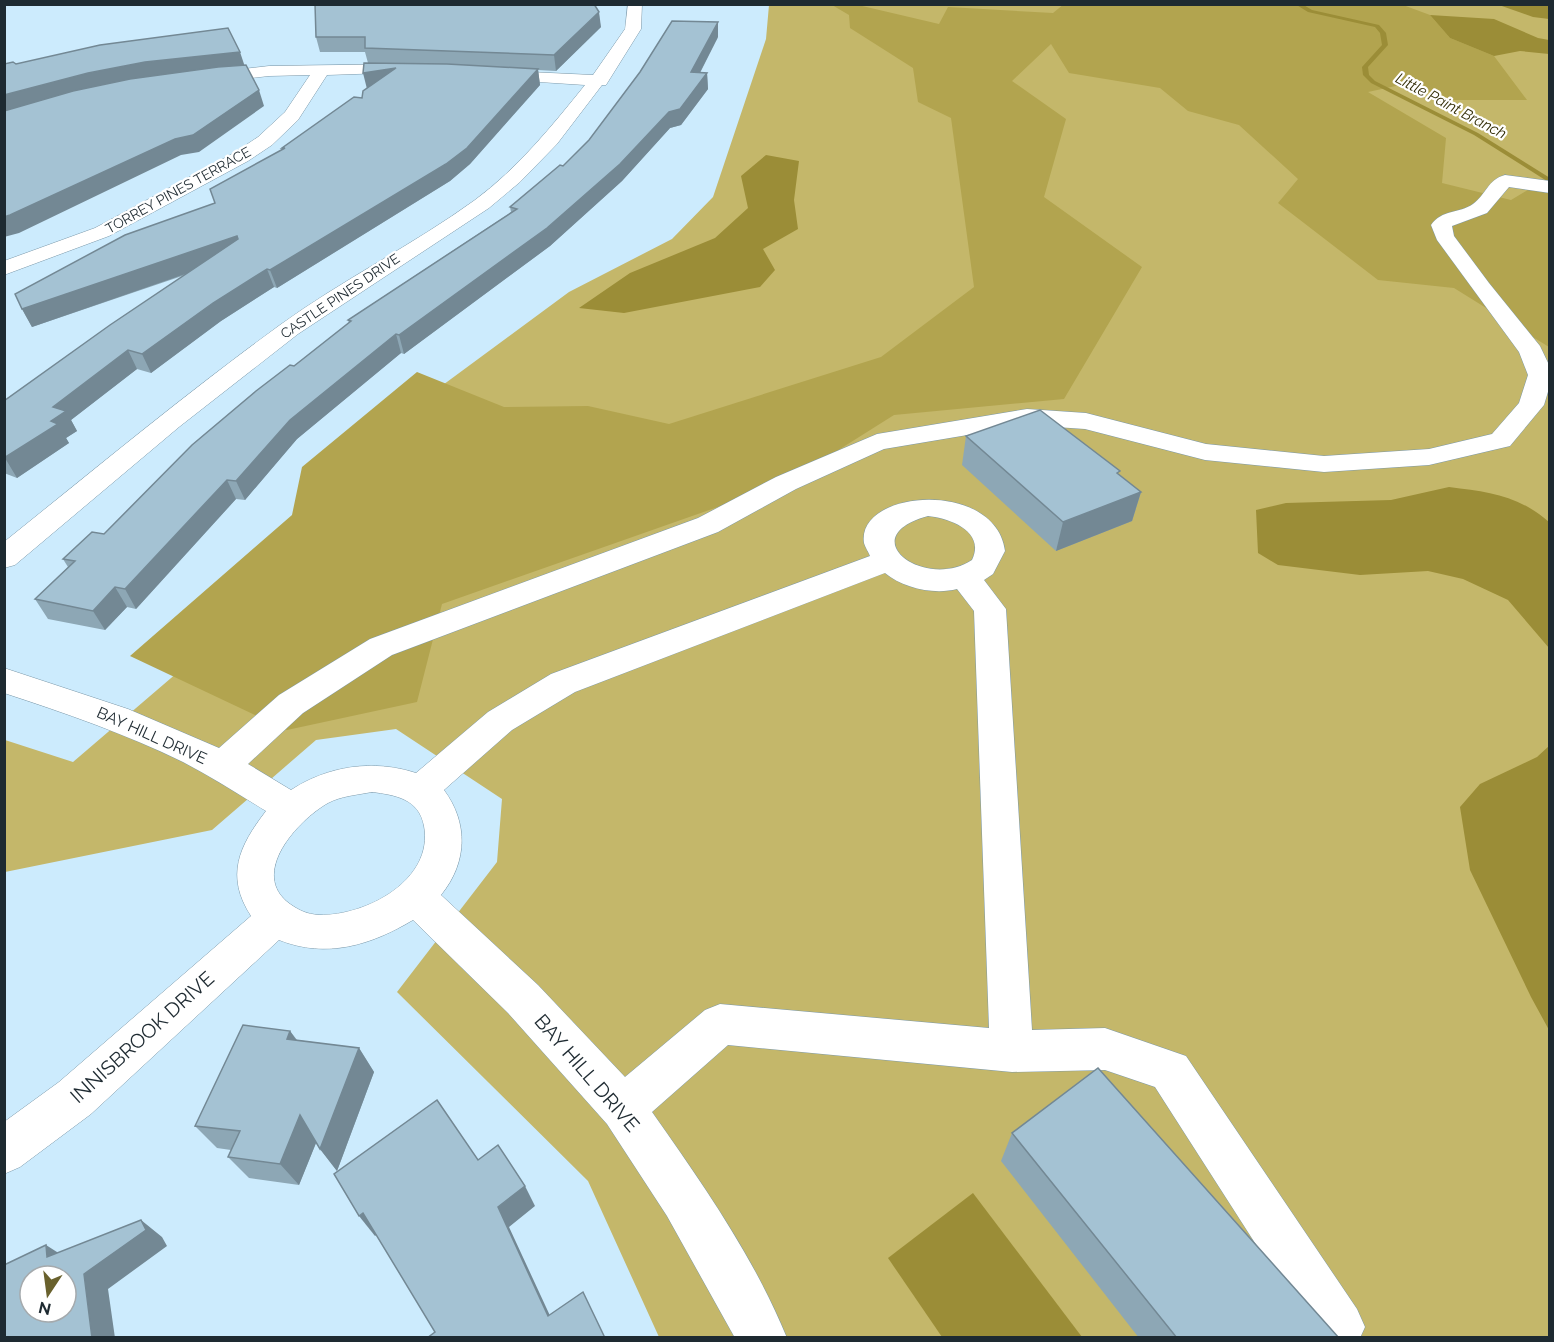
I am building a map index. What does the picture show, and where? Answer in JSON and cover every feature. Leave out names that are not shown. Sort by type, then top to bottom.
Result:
[{"type":"street","name":"CASTLE PINES DRIVE","points":[[11,544],[290,329],[482,204],[513,178],[550,140],[600,81],[633,29],[634,4]]},
{"type":"street","name":"TORREY PINES TERRACE","points":[[4,269],[102,232],[241,157],[265,141],[292,116],[322,70]]},
{"type":"street","points":[[191,80],[268,71],[430,70]]},
{"type":"street","points":[[478,73],[600,81]]},
{"type":"street","points":[[222,767],[291,704],[381,647],[708,525],[786,483],[877,442],[1027,417],[1086,421],[1204,452],[1324,464],[1429,457],[1501,440],[1532,405],[1540,375],[1531,351],[1481,288],[1444,236],[1441,225],[1444,220],[1484,208],[1494,188],[1505,180],[1550,187]]},
{"type":"street","points":[[946,509],[978,524],[988,535],[992,547],[988,559],[979,570],[964,577],[931,581],[898,570],[887,561],[879,549],[878,537],[884,525],[894,516],[910,510],[946,509]]},
{"type":"street","points":[[420,790],[500,721],[563,683],[887,561]]},
{"type":"street","points":[[964,577],[990,609],[1012,1051]]},
{"type":"street","name":"BAY HILL DRIVE","points":[[4,680],[75,702],[150,732],[222,767],[291,808]]},
{"type":"street","points":[[372,778],[398,781],[420,790],[436,806],[444,826],[444,850],[434,874],[416,897],[390,916],[360,928],[328,933],[299,930],[276,918],[260,900],[254,878],[262,845],[270,830],[291,808],[315,792],[343,782],[372,778]]},
{"type":"street","name":"BAY HILL DRIVE","points":[[416,897],[523,999],[623,1108],[684,1198],[740,1294],[762,1338]]},
{"type":"street","name":"INNISBROOK DRIVE","points":[[4,1151],[75,1098],[276,918]]},
{"type":"street","points":[[623,1108],[720,1024],[1012,1051],[1105,1049],[1170,1071],[1339,1327]]},
{"type":"shaded area","points":[[1064,4],[1403,5],[1430,15],[1450,38],[1494,56],[1527,100],[1453,100],[1405,84],[1368,92],[1446,138],[1442,183],[1511,200],[1549,177],[1549,347],[1454,288],[1378,280],[1278,203],[1298,179],[1239,125],[1188,111],[1160,88],[1069,73],[1051,44],[1012,81],[1066,119],[1044,197],[1142,267],[1064,399],[894,415],[786,483],[442,604],[417,702],[287,730],[130,656],[292,515],[302,467],[417,372],[504,407],[588,406],[669,424],[881,357],[974,287],[951,118],[918,102],[913,68],[850,28],[849,15],[832,5],[858,5],[939,24],[948,7],[1053,13]]},
{"type":"shaded area","points":[[769,5],[1549,5],[1549,1337],[659,1337],[588,1181],[397,992],[497,862],[502,799],[396,729],[316,740],[212,830],[5,872],[5,740],[73,762],[290,576],[394,421],[569,292],[672,239],[713,197],[766,39]]},
{"type":"shaded area","points":[[1499,5],[1549,5],[1549,19],[1533,17]]},
{"type":"shaded area","points":[[1430,15],[1494,19],[1538,38],[1549,40],[1549,54],[1520,51],[1494,56],[1450,38]]},
{"type":"shaded area","points":[[766,155],[799,161],[794,200],[798,229],[763,249],[775,270],[760,287],[624,313],[579,308],[630,273],[715,238],[748,208],[741,176]]},
{"type":"shaded area","points":[[1449,487],[1490,493],[1514,500],[1549,522],[1549,648],[1508,600],[1463,579],[1428,571],[1360,575],[1278,565],[1258,553],[1256,510],[1286,503],[1391,500]]},
{"type":"shaded area","points":[[1549,746],[1549,1030],[1470,870],[1460,807],[1480,784],[1537,757]]},
{"type":"shaded area","points":[[973,1193],[1082,1337],[942,1337],[888,1258]]},
{"type":"building","points":[[315,4],[594,4],[599,12],[554,55],[365,48],[365,37],[316,37]]},
{"type":"building","points":[[672,21],[718,22],[691,72],[707,73],[680,109],[669,112],[620,164],[547,228],[399,335],[396,334],[290,420],[236,481],[227,480],[125,589],[115,587],[93,611],[35,599],[75,561],[63,559],[92,532],[104,534],[192,445],[256,391],[290,365],[294,366],[351,321],[348,320],[517,209],[510,207],[560,165],[563,166],[589,140],[640,72]]},
{"type":"building","points":[[228,28],[240,52],[145,62],[88,73],[4,95],[4,64],[13,62],[16,64],[100,45]]},
{"type":"building","points":[[364,63],[447,64],[538,69],[467,148],[446,164],[270,270],[267,269],[213,303],[142,354],[128,350],[53,407],[66,411],[51,421],[58,424],[4,458],[4,401],[110,325],[238,239],[237,236],[22,309],[15,294],[125,235],[215,203],[210,189],[285,148],[282,148],[354,97],[362,98],[363,91],[396,68],[363,73]]},
{"type":"building","points":[[246,65],[259,90],[193,135],[175,139],[4,217],[4,111],[73,91],[130,79]]},
{"type":"building","points":[[1040,410],[1120,471],[1117,473],[1141,492],[1063,522],[966,436]]},
{"type":"building","points":[[243,1025],[290,1031],[287,1039],[359,1048],[320,1149],[300,1115],[280,1164],[228,1157],[240,1131],[195,1126]]},
{"type":"building","points":[[1098,1068],[1339,1338],[1177,1338],[1012,1133]]},
{"type":"building","points":[[437,1100],[478,1160],[498,1145],[525,1186],[498,1207],[548,1316],[583,1292],[605,1338],[427,1338],[435,1332],[363,1213],[359,1216],[334,1174]]},
{"type":"building","points":[[141,1220],[146,1230],[84,1274],[92,1338],[4,1338],[4,1265],[46,1245],[47,1257]]},
{"type":"waterway","name":"Little Paint Branch","points":[[1297,4],[1310,11],[1377,26],[1383,33],[1385,45],[1365,67],[1366,75],[1373,82],[1476,134],[1550,181]]}]
